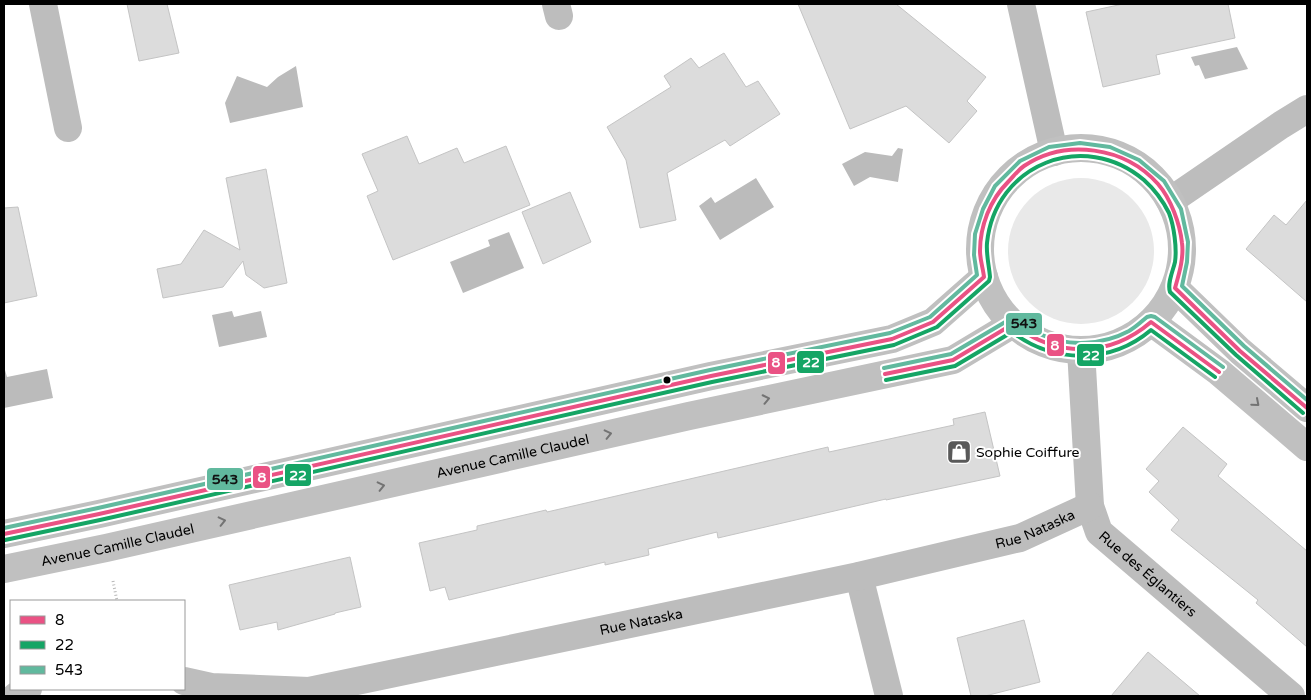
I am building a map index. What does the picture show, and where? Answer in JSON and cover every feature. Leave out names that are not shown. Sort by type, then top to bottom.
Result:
[{"type":"main road","points":[[1077,148],[1099,150],[1121,156],[1140,167],[1158,182],[1170,201],[1179,222],[1182,244],[1181,266],[1175,288],[1151,322],[1130,337],[1106,347],[1081,350],[1045,344],[1013,324],[995,303],[984,278],[980,251],[983,225],[993,200],[1008,179],[1029,162],[1054,152],[1077,148]]},
{"type":"main road","points":[[4,534],[711,376],[892,339],[933,322],[984,278]]},
{"type":"main road","points":[[1175,288],[1240,351],[1307,408]]},
{"type":"main road","points":[[1151,322],[1219,372],[1307,447]]},
{"type":"main road","name":"Avenue Camille Claudel","points":[[4,569],[116,546],[689,416],[953,360],[1013,324]]},
{"type":"street","points":[[43,4],[68,128]]},
{"type":"street","points":[[1022,4],[1054,152]]},
{"type":"street","points":[[1170,201],[1307,108]]},
{"type":"street","name":"Rue des Églantiers","points":[[1081,350],[1090,506],[1099,532],[1291,696]]},
{"type":"street","name":"Rue Nataska","points":[[185,681],[210,687],[309,691],[859,576],[1020,538],[1090,506]]},
{"type":"street","points":[[859,576],[889,696]]},
{"type":"shaded area","points":[[1237,47],[1248,69],[1205,79],[1199,65],[1195,66],[1191,57]]},
{"type":"shaded area","points":[[296,66],[303,107],[230,123],[225,103],[237,76],[267,87],[278,77]]},
{"type":"shaded area","points":[[898,148],[903,149],[898,182],[870,177],[854,186],[842,164],[865,152],[892,156]]},
{"type":"shaded area","points":[[756,178],[774,207],[720,240],[699,206],[711,197],[715,203]]},
{"type":"shaded area","points":[[1081,178],[1095,179],[1109,184],[1122,190],[1133,199],[1142,210],[1148,223],[1153,237],[1153,265],[1148,279],[1142,292],[1133,303],[1122,312],[1109,318],[1095,323],[1081,324],[1067,323],[1053,318],[1040,312],[1029,303],[1020,292],[1014,279],[1009,265],[1008,251],[1009,237],[1014,223],[1020,210],[1029,199],[1040,190],[1053,184],[1067,179]]},
{"type":"shaded area","points":[[509,232],[524,268],[463,293],[450,262],[490,246],[488,240]]},
{"type":"shaded area","points":[[232,311],[234,317],[261,311],[267,337],[219,347],[212,315]]},
{"type":"shaded area","points":[[47,369],[53,398],[4,408],[4,370],[7,377]]},
{"type":"building","points":[[127,4],[167,4],[179,53],[139,61]]},
{"type":"building","points":[[798,4],[896,4],[986,77],[967,101],[977,111],[949,143],[906,106],[850,129]]},
{"type":"building","points":[[1123,4],[1228,4],[1235,38],[1156,55],[1160,74],[1103,87],[1086,12]]},
{"type":"building","points":[[724,53],[746,87],[758,81],[780,114],[730,146],[725,140],[667,173],[676,220],[640,228],[626,160],[607,127],[671,87],[664,76],[691,58],[699,68]]},
{"type":"building","points":[[407,136],[419,164],[457,148],[464,163],[506,146],[530,205],[393,260],[367,196],[378,191],[362,154]]},
{"type":"building","points":[[266,169],[287,283],[264,288],[246,275],[243,261],[223,287],[163,298],[157,269],[181,264],[204,230],[240,250],[226,178]]},
{"type":"building","points":[[570,192],[591,242],[543,264],[522,212]]},
{"type":"building","points":[[1307,200],[1307,302],[1246,249],[1274,215],[1286,225]]},
{"type":"building","points":[[18,207],[37,296],[4,303],[4,208]]},
{"type":"building","points":[[985,412],[1000,476],[886,499],[718,538],[717,532],[648,549],[649,555],[605,565],[605,562],[449,600],[445,587],[430,591],[419,543],[477,530],[477,526],[546,510],[547,512],[828,447],[829,452],[954,425],[953,419]]},
{"type":"building","points":[[1183,427],[1227,464],[1218,476],[1307,551],[1307,647],[1256,603],[1258,600],[1171,530],[1179,520],[1149,492],[1159,481],[1146,469]]},
{"type":"building","points":[[350,557],[361,607],[278,630],[277,622],[240,630],[229,585]]},
{"type":"building","points":[[1024,620],[1040,682],[985,696],[971,696],[957,638]]},
{"type":"building","points":[[1148,652],[1200,696],[1111,696]]},
{"type":"transit line","name":"543","points":[[4,528],[710,370],[890,333],[930,317],[977,275],[974,255],[975,234],[983,209],[995,186],[1020,161],[1049,147],[1080,143],[1110,147],[1139,160],[1164,181],[1181,209],[1188,242],[1187,262],[1182,286],[1244,346],[1307,400]]},
{"type":"transit line","name":"8","points":[[4,534],[711,376],[892,339],[933,322],[984,277],[980,258],[980,242],[984,223],[996,197],[1018,172],[1024,166],[1040,157],[1076,150],[1112,155],[1129,162],[1144,171],[1158,184],[1171,204],[1181,236],[1182,260],[1175,288],[1240,351],[1307,408]]},
{"type":"transit line","name":"22","points":[[5,540],[712,382],[894,345],[937,327],[989,281],[987,243],[994,216],[1006,193],[1024,175],[1046,163],[1070,157],[1095,157],[1120,165],[1144,180],[1151,187],[1169,213],[1174,231],[1176,256],[1170,281],[1170,292],[1236,355],[1303,413]]},
{"type":"transit line","name":"543","points":[[884,368],[951,354],[1012,318],[1052,339],[1086,343],[1119,336],[1151,316],[1223,367]]},
{"type":"transit line","name":"8","points":[[885,374],[953,360],[1013,324],[1047,343],[1064,348],[1082,349],[1118,342],[1135,334],[1151,322],[1219,372]]},
{"type":"transit line","name":"22","points":[[886,380],[955,366],[1012,332],[1046,350],[1082,356],[1101,354],[1118,349],[1135,341],[1151,330],[1215,377]]},
{"type":"place","name":"Sophie Coiffure","points":[[959,452]]}]
